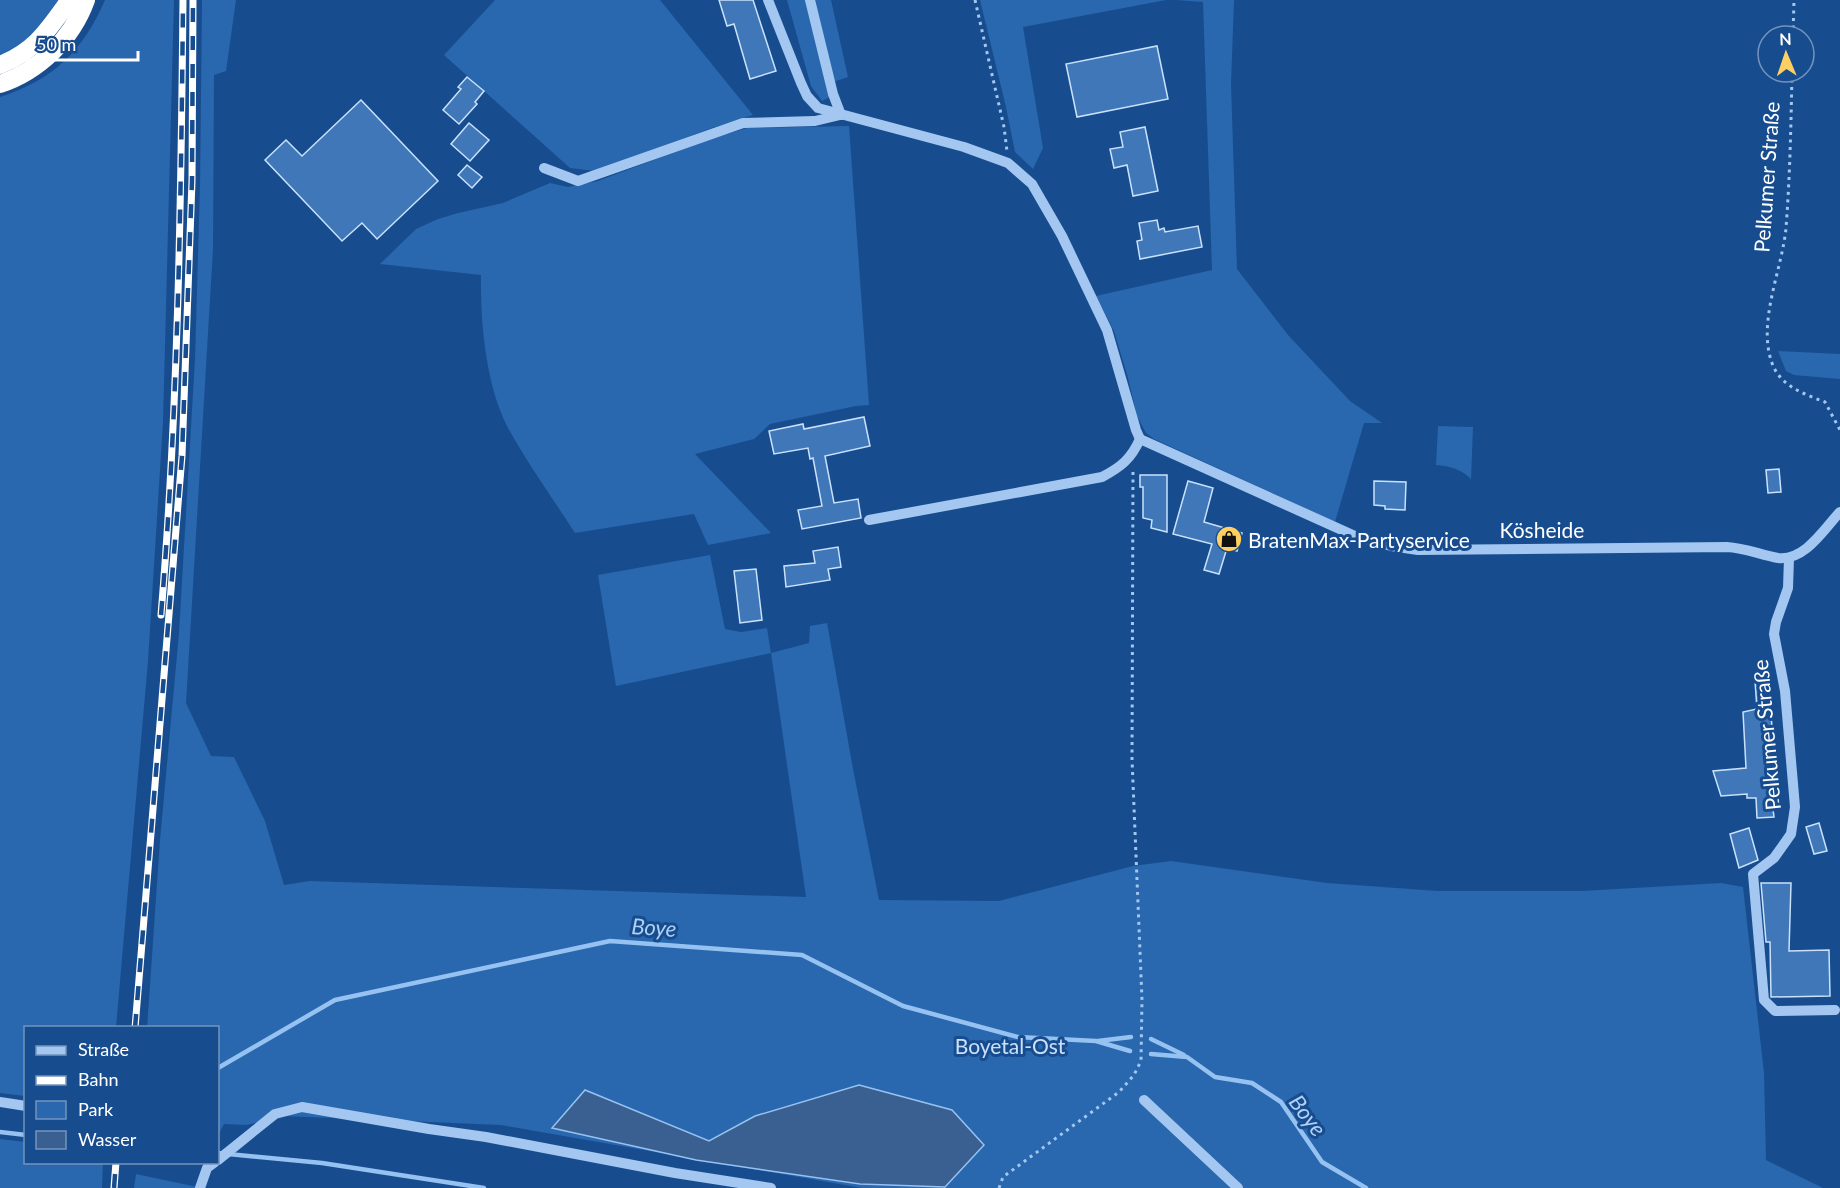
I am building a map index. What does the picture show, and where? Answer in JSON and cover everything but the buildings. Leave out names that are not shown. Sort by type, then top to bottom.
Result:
[{"type":"highway","points":[[0,65],[15,59],[43,38],[68,0]]},
{"type":"highway","points":[[0,84],[18,78],[42,63],[80,17],[86,0]]},
{"type":"street","points":[[768,0],[807,96],[818,108],[964,147],[1008,163],[1032,184],[1062,236],[1107,330],[1140,439],[1134,454],[1119,469],[1102,477],[869,520]]},
{"type":"street","points":[[810,0],[833,94],[841,115]]},
{"type":"street","points":[[544,168],[578,181],[743,123],[814,121],[841,115]]},
{"type":"street","name":"Kösheide","points":[[1140,439],[1355,536],[1391,546],[1418,550],[1727,547],[1744,548],[1778,558],[1789,558]]},
{"type":"street","points":[[1789,558],[1801,552],[1815,540],[1840,512]]},
{"type":"street","name":"Pelkumer Straße","points":[[1789,558],[1788,588],[1774,634],[1785,691],[1795,807],[1791,834],[1774,858],[1753,874],[1764,1000],[1775,1011],[1835,1010]]},
{"type":"street","points":[[1144,1100],[1238,1188]]},
{"type":"street","points":[[0,1102],[24,1106]]},
{"type":"street","points":[[219,1159],[275,1114],[302,1107],[771,1188]]},
{"type":"street","points":[[200,1188],[207,1168],[212,1164]]},
{"type":"path","points":[[975,0],[1004,127],[1008,163]]},
{"type":"path","points":[[1793,24],[1794,0]]},
{"type":"path","name":"Pelkumer Straße","points":[[1791,84],[1785,230],[1769,316],[1767,341],[1772,364],[1781,378],[1799,393],[1825,402],[1840,430]]},
{"type":"path","points":[[999,1188],[1002,1178],[1119,1092],[1134,1075],[1141,1061],[1142,1000],[1132,759],[1134,454]]},
{"type":"green space","points":[[0,0],[60,0],[42,28],[5,56],[0,55]]},
{"type":"green space","points":[[105,0],[174,0],[163,422],[148,661],[116,1026],[24,1026],[24,1096],[0,1093],[0,97],[36,82],[51,72],[76,49]]},
{"type":"green space","name":"Boyetal-Ost","points":[[202,0],[236,0],[226,71],[214,75],[213,249],[186,703],[211,756],[234,757],[265,821],[284,885],[310,881],[806,897],[771,653],[809,643],[810,626],[827,623],[879,900],[999,901],[1133,866],[1171,861],[1327,883],[1438,891],[1582,891],[1721,883],[1743,887],[1764,1073],[1766,1160],[1823,1188],[862,1188],[501,1125],[284,1116],[246,1125],[224,1124],[219,1133],[219,1026],[147,1026],[160,840],[179,633],[195,359]]},
{"type":"green space","points":[[495,0],[660,0],[753,115],[595,171],[570,168],[444,55]]},
{"type":"green space","points":[[787,0],[831,0],[848,77],[827,84],[830,97],[822,101],[811,86]]},
{"type":"green space","points":[[980,0],[1166,0],[1023,27],[1043,148],[1033,169],[1015,152]]},
{"type":"green space","points":[[1176,0],[1234,0],[1231,84],[1237,269],[1288,335],[1350,401],[1382,423],[1364,423],[1335,522],[1154,439],[1146,433],[1137,416],[1114,331],[1096,296],[1212,270],[1203,2]]},
{"type":"green space","points":[[849,126],[869,405],[770,424],[754,439],[695,454],[771,533],[708,545],[694,514],[575,533],[524,455],[500,411],[494,393],[483,333],[481,275],[380,264],[416,229],[458,213],[503,203],[550,183],[568,187],[598,181],[704,141],[747,128]]},
{"type":"green space","points":[[1778,351],[1840,354],[1840,379],[1794,375],[1786,371]]},
{"type":"green space","points":[[1438,426],[1473,427],[1471,479],[1455,469],[1436,465]]},
{"type":"green space","points":[[710,555],[725,629],[741,632],[767,628],[771,653],[616,686],[598,575]]},
{"type":"green space","points":[[0,1139],[24,1142],[24,1164],[103,1164],[102,1188],[0,1188]]},
{"type":"green space","points":[[136,1174],[202,1188],[134,1188]]},
{"type":"water","points":[[859,1085],[952,1110],[984,1145],[945,1187],[860,1184],[696,1160],[552,1128],[585,1090],[709,1141],[755,1116]]},
{"type":"waterway","name":"Boye","points":[[219,1067],[335,1000],[610,941],[802,955],[903,1006],[1018,1037],[1096,1041],[1130,1051]]},
{"type":"waterway","name":"Boye","points":[[1098,1041],[1131,1037]]},
{"type":"waterway","name":"Boye","points":[[1151,1039],[1184,1055]]},
{"type":"waterway","name":"Boye","points":[[1151,1054],[1187,1057],[1215,1077],[1252,1083],[1281,1102],[1322,1162],[1366,1188]]},
{"type":"waterway","name":"Boye","points":[[0,1132],[24,1135]]},
{"type":"waterway","name":"Boye","points":[[219,1153],[322,1163],[484,1188]]},
{"type":"railway","points":[[161,615],[175,385],[183,0]]},
{"type":"railway","points":[[135,1026],[182,456],[192,181],[193,0]]},
{"type":"railway","points":[[114,1188],[116,1164]]},
{"type":"place","name":"BratenMax-Partyservice","points":[[1229,539]]}]
